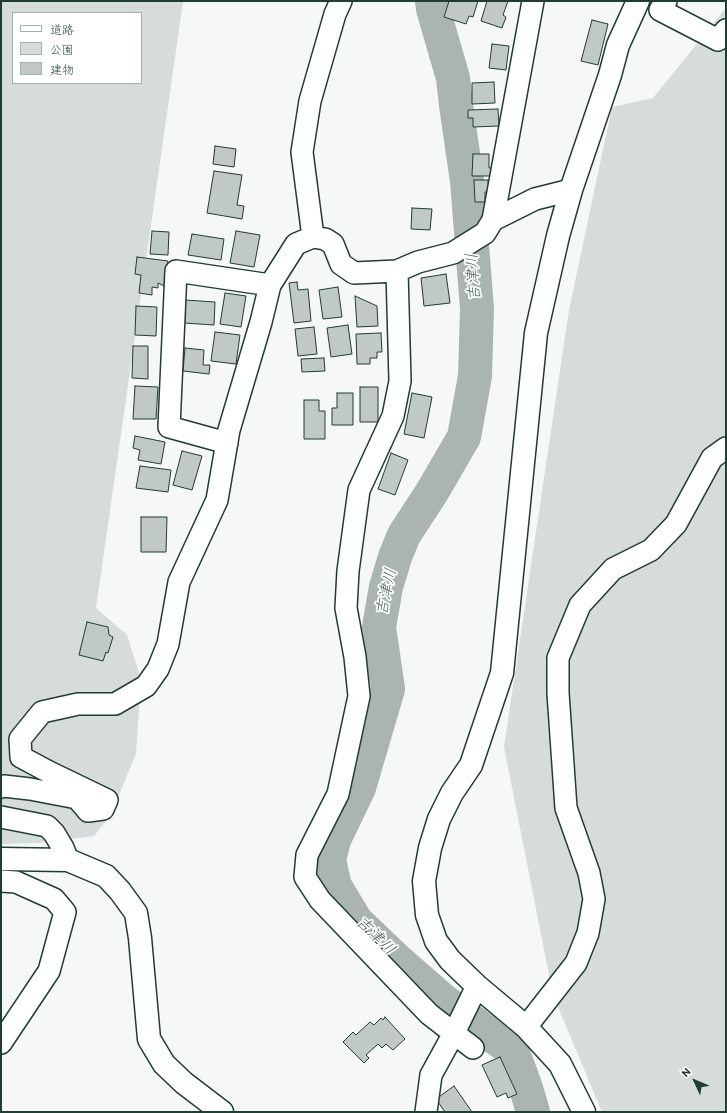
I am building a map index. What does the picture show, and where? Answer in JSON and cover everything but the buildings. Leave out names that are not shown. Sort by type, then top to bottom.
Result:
[{"type":"street","points":[[1,787],[4,786],[30,789],[77,798],[88,811],[104,809],[107,800],[21,757],[20,739],[42,712],[78,704],[115,704],[146,686],[158,670],[168,644],[179,582],[217,500],[229,430],[261,322],[270,285],[296,244],[312,237],[325,239],[332,244],[341,264],[354,273],[396,271],[418,262],[453,253],[485,233],[493,220],[532,1]]},
{"type":"street","points":[[584,1112],[560,1064],[526,1027],[477,986],[450,960],[436,941],[427,915],[424,881],[430,848],[440,819],[452,793],[471,765],[502,674],[536,333],[558,236],[571,190],[610,75],[618,45],[638,1]]},
{"type":"street","points":[[666,1],[660,10],[718,40],[726,30]]},
{"type":"street","points":[[312,237],[302,152],[310,101],[335,14],[340,2]]},
{"type":"street","points":[[493,220],[535,199],[571,190]]},
{"type":"street","points":[[227,443],[169,427],[176,271],[270,285]]},
{"type":"street","points":[[396,271],[400,381],[392,416],[359,490],[348,571],[346,608],[355,657],[359,696],[338,794],[307,855],[306,877],[320,900],[429,1014],[456,1030],[473,1048]]},
{"type":"street","points":[[526,1027],[576,963],[588,933],[594,899],[589,873],[566,808],[558,693],[558,658],[580,605],[613,569],[651,550],[676,524],[712,458],[726,448]]},
{"type":"street","points":[[1,817],[47,826],[54,833],[64,848],[68,860]]},
{"type":"street","points":[[1,859],[68,860],[106,876],[120,891],[136,913],[140,938],[149,1039],[164,1064],[184,1083],[222,1112]]},
{"type":"street","points":[[1,881],[16,882],[54,899],[65,912],[49,971],[1,1043]]},
{"type":"street","points":[[426,1112],[431,1075],[456,1030],[477,986]]},
{"type":"green space","points":[[1,1],[183,2],[96,608],[127,635],[141,679],[136,754],[110,816],[94,836],[38,843],[1,844]]},
{"type":"green space","points":[[726,8],[726,1112],[602,1112],[553,995],[504,747],[569,310],[612,107],[653,98]]},
{"type":"waterway","name":"吉津川","points":[[432,1],[453,78],[467,181],[477,309],[475,376],[464,437],[432,492],[404,535],[395,557],[386,587],[379,627],[388,689],[359,788],[334,840],[329,860],[335,886],[356,921],[398,961],[444,1001],[512,1050],[533,1112]]}]
